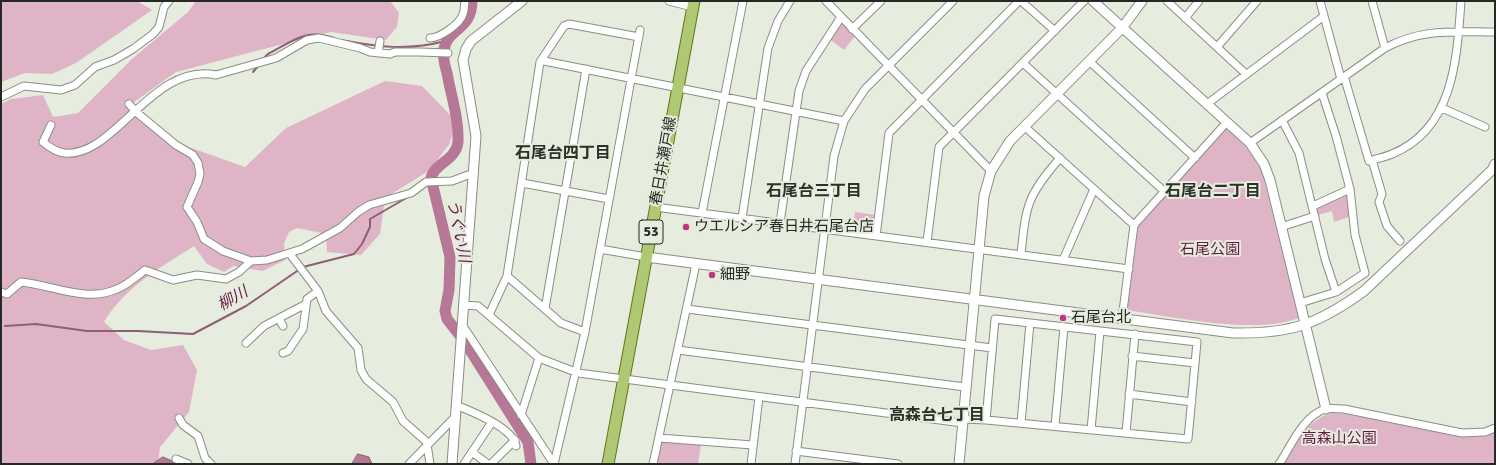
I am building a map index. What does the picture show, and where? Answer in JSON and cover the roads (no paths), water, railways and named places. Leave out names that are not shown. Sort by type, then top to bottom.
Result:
[{"type":"main road","name":"春日井瀬戸線","points":[[608,464],[693,4]]},
{"type":"street","points":[[1,96],[24,86],[48,90],[71,88],[95,67],[114,60],[153,34],[159,27],[164,7],[169,1]]},
{"type":"street","points":[[430,38],[441,36],[460,18],[464,12],[465,1]]},
{"type":"street","points":[[452,464],[462,333],[461,322],[476,136],[463,66],[465,53],[471,41],[522,1]]},
{"type":"street","points":[[669,1],[693,4]]},
{"type":"street","points":[[702,213],[723,98],[743,1]]},
{"type":"street","points":[[742,218],[768,48],[778,21],[790,1]]},
{"type":"street","points":[[826,1],[991,172]]},
{"type":"street","points":[[852,29],[881,1]]},
{"type":"street","points":[[795,464],[834,156],[844,121],[864,89],[953,1]]},
{"type":"street","points":[[876,236],[889,133],[1020,1],[1055,31]]},
{"type":"street","points":[[927,242],[939,147],[1084,1]]},
{"type":"street","points":[[1093,1],[1250,143],[1264,164],[1306,325],[1326,409]]},
{"type":"street","points":[[959,464],[978,249],[984,196],[991,172],[1010,141],[1122,28],[1142,1]]},
{"type":"street","points":[[1167,1],[1246,74]]},
{"type":"street","points":[[1185,18],[1199,1]]},
{"type":"street","points":[[1217,47],[1257,1]]},
{"type":"street","points":[[1320,1],[1342,77],[1369,161],[1393,154],[1412,143],[1422,135],[1442,108],[1450,87],[1459,32],[1461,1]]},
{"type":"street","points":[[1372,1],[1385,48]]},
{"type":"street","points":[[1207,104],[1324,16]]},
{"type":"street","points":[[780,223],[799,91],[806,71],[841,17]]},
{"type":"street","points":[[489,315],[507,276],[540,62],[564,26],[569,24],[640,34],[585,332],[554,464]]},
{"type":"street","points":[[1250,143],[1322,93],[1342,77],[1385,48],[1402,39],[1418,34],[1495,32]]},
{"type":"street","points":[[51,125],[43,142],[54,150],[64,153],[75,153],[99,142],[121,124],[127,117],[136,112],[145,101],[157,92],[181,79],[209,74],[216,75],[276,58],[306,40],[319,38],[378,53],[448,53]]},
{"type":"street","points":[[378,53],[380,41]]},
{"type":"street","points":[[540,62],[544,61],[586,69],[723,98],[844,121]]},
{"type":"street","points":[[1089,61],[1195,158]]},
{"type":"street","points":[[1023,63],[1164,191]]},
{"type":"street","points":[[545,309],[586,69]]},
{"type":"street","points":[[1300,302],[1336,292],[1365,273],[1355,236],[1350,189],[1336,136],[1322,93]]},
{"type":"street","points":[[129,104],[136,112],[176,145],[193,155],[198,163],[200,174],[198,182],[187,207],[197,222],[204,239],[223,251],[251,260],[267,260],[290,254],[329,235],[369,205],[411,193],[426,182],[452,181],[468,175],[473,175]]},
{"type":"street","points":[[1442,108],[1485,127]]},
{"type":"street","points":[[1282,120],[1299,153],[1325,259],[1336,292]]},
{"type":"street","points":[[1122,319],[1134,225],[1227,122]]},
{"type":"street","points":[[1024,126],[1134,225]]},
{"type":"street","points":[[1021,254],[1025,213],[1031,196],[1040,181],[1060,158]]},
{"type":"street","points":[[1372,160],[1382,194],[1379,202],[1387,226],[1400,241]]},
{"type":"street","points":[[600,249],[696,264],[1122,319],[1232,333],[1259,333],[1306,325],[1341,307],[1364,292],[1494,168]]},
{"type":"street","points":[[522,183],[609,199]]},
{"type":"street","points":[[1063,260],[1094,189]]},
{"type":"street","points":[[1313,206],[1350,189]]},
{"type":"street","points":[[655,207],[1129,268]]},
{"type":"street","points":[[1281,227],[1315,216]]},
{"type":"street","points":[[290,254],[318,291],[326,311],[358,348],[361,370],[366,379],[393,402],[404,420],[427,443],[430,464]]},
{"type":"street","points":[[1,292],[7,294],[21,282],[80,294],[97,294],[119,288],[145,270],[172,280],[197,275],[226,279],[238,272],[251,260]]},
{"type":"street","points":[[653,464],[696,264]]},
{"type":"street","points":[[507,276],[561,323],[585,332]]},
{"type":"street","points":[[282,353],[288,351],[303,329],[307,299],[318,291]]},
{"type":"street","points":[[246,343],[264,326],[306,304]]},
{"type":"street","points":[[463,305],[478,306],[539,358],[576,372],[759,397],[963,421],[986,420],[1188,439],[1197,342],[995,319],[986,420]]},
{"type":"street","points":[[687,309],[992,348]]},
{"type":"street","points":[[279,319],[283,326]]},
{"type":"street","points":[[1021,423],[1030,323]]},
{"type":"street","points":[[1055,426],[1064,327]]},
{"type":"street","points":[[1091,430],[1100,331]]},
{"type":"street","points":[[462,333],[522,415],[554,464]]},
{"type":"street","points":[[1126,433],[1135,334]]},
{"type":"street","points":[[678,350],[965,387]]},
{"type":"street","points":[[1132,356],[1195,363]]},
{"type":"street","points":[[522,415],[539,358]]},
{"type":"street","points":[[1129,394],[1192,402]]},
{"type":"street","points":[[751,464],[759,397]]},
{"type":"street","points":[[456,405],[492,422],[503,429],[515,443],[491,464]]},
{"type":"street","points":[[1280,464],[1311,417],[1326,409],[1344,409],[1462,433],[1485,432],[1495,428]]},
{"type":"street","points":[[409,464],[427,443],[455,417]]},
{"type":"street","points":[[179,418],[183,425],[198,436],[205,458],[212,464]]},
{"type":"street","points":[[464,464],[492,422]]},
{"type":"street","points":[[659,438],[753,445]]},
{"type":"street","points":[[796,451],[898,464]]},
{"type":"street","points":[[472,452],[488,464]]},
{"type":"street","points":[[176,458],[188,464]]},
{"type":"waterway","name":"うぐい川","points":[[472,1],[471,11],[468,18],[446,42],[443,52],[456,116],[458,142],[453,154],[436,169],[431,178],[450,257],[449,290],[445,311],[447,319],[465,342],[528,442],[531,464]]},
{"type":"waterway","points":[[264,58],[268,54],[300,37],[315,34],[334,38]]},
{"type":"waterway","points":[[341,40],[368,45],[393,47],[418,46],[445,41]]},
{"type":"waterway","points":[[253,72],[259,65]]},
{"type":"waterway","name":"柳川","points":[[5,326],[36,324],[87,331],[138,331],[193,334],[246,306],[303,267],[354,254],[362,244],[370,227],[370,219],[408,197]]},
{"type":"place","name":"ウエルシア春日井石尾台店","points":[[686,227]]},
{"type":"place","name":"細野","points":[[712,275]]},
{"type":"place","name":"石尾台北","points":[[1063,318]]},
{"type":"district","name":"石尾台四丁目","points":[[563,154]]},
{"type":"district","name":"石尾台三丁目","points":[[814,192]]},
{"type":"district","name":"石尾台二丁目","points":[[1213,192]]},
{"type":"district","name":"高森台七丁目","points":[[937,416]]},
{"type":"park label","name":"石尾公園","points":[[1210,250]]},
{"type":"park label","name":"高森山公園","points":[[1339,439]]}]
